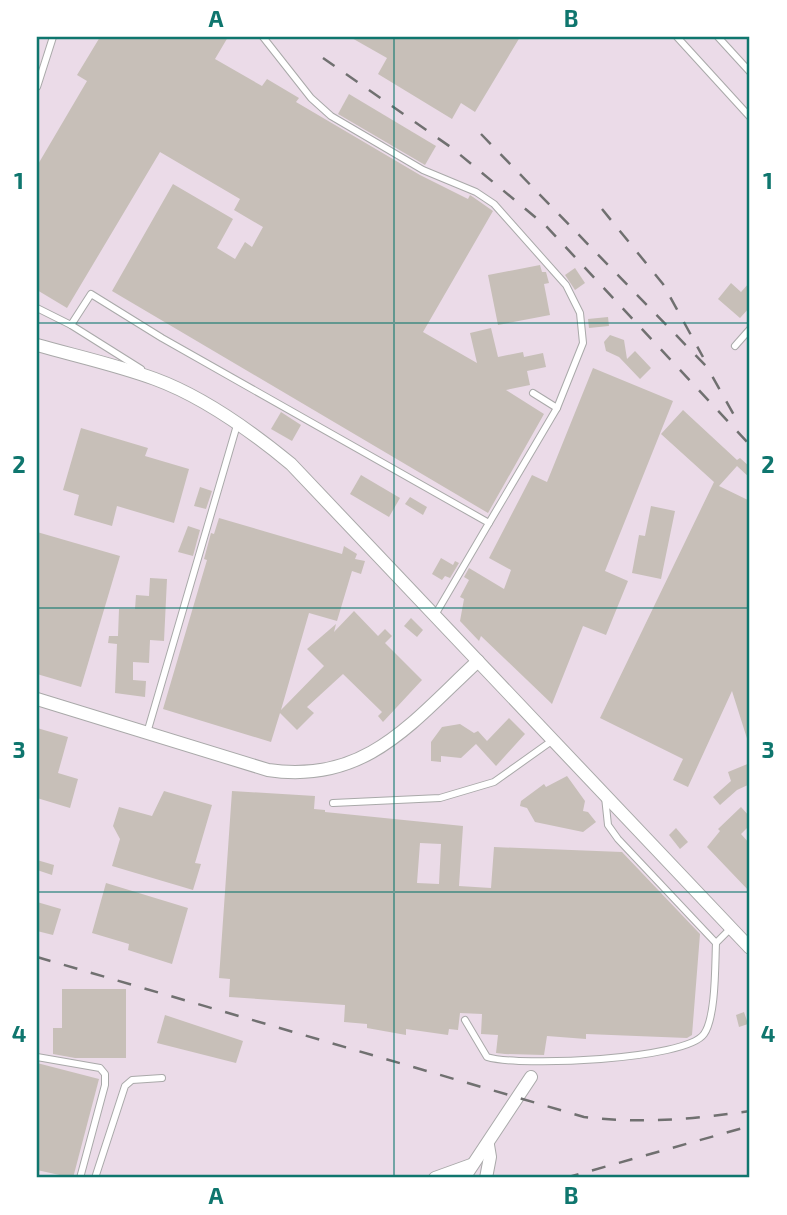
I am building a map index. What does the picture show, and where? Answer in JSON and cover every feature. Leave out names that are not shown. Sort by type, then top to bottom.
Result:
[{"type":"street","points":[[37,345],[157,380],[187,394],[237,425],[291,464],[750,948]]},
{"type":"street","points":[[37,699],[292,774],[318,771],[368,757],[388,744],[478,661]]},
{"type":"street","points":[[464,1178],[531,1077]]},
{"type":"street","points":[[486,1178],[491,1157],[488,1145]]},
{"type":"street","points":[[435,1178],[472,1165]]},
{"type":"lane","points":[[37,88],[53,37]]},
{"type":"lane","points":[[263,37],[312,98],[331,116],[423,170],[476,192],[494,204],[566,285],[580,313],[583,343],[557,408],[435,615]]},
{"type":"lane","points":[[677,37],[750,117]]},
{"type":"lane","points":[[718,37],[750,72]]},
{"type":"lane","points":[[71,325],[91,294],[162,338],[489,523]]},
{"type":"lane","points":[[37,308],[71,325],[157,380]]},
{"type":"lane","points":[[735,346],[750,329]]},
{"type":"lane","points":[[533,393],[557,408]]},
{"type":"lane","points":[[147,733],[237,425]]},
{"type":"lane","points":[[333,803],[440,798],[494,782],[553,740]]},
{"type":"lane","points":[[605,795],[608,825],[618,839],[716,943]]},
{"type":"lane","points":[[465,1020],[488,1057],[541,1063],[602,1059],[696,1041],[705,1033],[709,1020],[716,943],[731,928]]},
{"type":"lane","points":[[37,1057],[100,1068],[105,1074],[105,1085],[80,1178]]},
{"type":"lane","points":[[531,1077],[541,1063]]},
{"type":"lane","points":[[95,1178],[125,1086],[132,1080],[162,1078]]},
{"type":"shaded area","points":[[37,37],[750,37],[750,1178],[37,1178]]},
{"type":"building","points":[[100,37],[228,37],[215,59],[262,86],[267,79],[299,98],[296,102],[420,175],[468,199],[470,195],[493,211],[423,332],[477,363],[470,333],[491,328],[498,357],[523,352],[524,357],[543,353],[546,367],[527,371],[530,385],[506,390],[544,414],[488,513],[112,291],[173,184],[233,219],[217,248],[235,259],[245,242],[252,247],[263,227],[234,210],[240,199],[160,152],[67,308],[37,290],[37,166],[87,81],[77,75]]},
{"type":"building","points":[[350,37],[520,37],[475,112],[461,103],[452,119],[378,74],[387,58]]},
{"type":"building","points":[[349,94],[436,146],[425,165],[338,114]]},
{"type":"building","points":[[540,265],[542,272],[546,272],[549,283],[544,284],[550,315],[498,325],[488,275]]},
{"type":"building","points":[[575,268],[585,283],[575,290],[565,275]]},
{"type":"building","points":[[750,282],[750,307],[740,318],[718,299],[731,283],[741,292]]},
{"type":"building","points":[[608,317],[609,326],[589,328],[588,319]]},
{"type":"building","points":[[610,335],[624,340],[627,359],[635,351],[651,368],[640,379],[619,357],[606,351],[604,342]]},
{"type":"building","points":[[593,368],[673,401],[605,571],[628,581],[606,635],[583,626],[552,704],[481,636],[479,641],[460,621],[464,599],[460,597],[469,580],[464,577],[469,568],[504,589],[511,570],[489,558],[532,475],[547,482]]},
{"type":"building","points":[[683,410],[737,460],[740,458],[750,467],[750,478],[737,466],[719,486],[750,501],[750,748],[732,691],[688,787],[673,780],[683,759],[600,718],[714,482],[661,434]]},
{"type":"building","points":[[281,412],[301,425],[292,441],[271,429]]},
{"type":"building","points":[[81,428],[148,448],[145,456],[189,469],[174,523],[117,506],[112,526],[74,515],[79,495],[63,490]]},
{"type":"building","points":[[361,475],[400,498],[389,517],[350,494]]},
{"type":"building","points":[[200,487],[212,491],[206,509],[194,506]]},
{"type":"building","points":[[410,497],[427,507],[423,515],[405,504]]},
{"type":"building","points":[[651,506],[675,511],[661,579],[632,573],[639,535],[645,536]]},
{"type":"building","points":[[219,518],[342,554],[344,546],[357,554],[355,559],[365,561],[361,574],[352,571],[337,621],[309,613],[281,710],[324,666],[307,649],[336,624],[334,632],[354,611],[378,636],[385,629],[392,636],[385,643],[422,680],[383,722],[378,716],[382,712],[343,674],[307,707],[314,713],[297,730],[280,713],[271,742],[163,709],[207,560],[204,559],[211,533],[214,534]]},
{"type":"building","points":[[188,526],[200,530],[193,556],[178,552]]},
{"type":"building","points":[[37,532],[120,556],[81,687],[37,674]]},
{"type":"building","points":[[441,558],[453,565],[455,561],[459,563],[450,578],[445,576],[442,580],[432,574]]},
{"type":"building","points":[[150,578],[167,579],[164,641],[150,640],[149,663],[133,662],[133,680],[146,681],[145,697],[115,693],[117,644],[108,643],[109,636],[118,636],[119,609],[135,609],[136,595],[149,596]]},
{"type":"building","points":[[411,618],[423,630],[417,637],[404,626]]},
{"type":"building","points":[[509,718],[525,734],[496,766],[476,744],[461,758],[441,756],[441,762],[431,761],[431,742],[442,727],[460,724],[474,733],[478,731],[487,741]]},
{"type":"building","points":[[37,728],[68,737],[58,773],[78,779],[70,808],[37,798]]},
{"type":"building","points":[[750,763],[750,784],[737,790],[720,805],[713,797],[731,781],[728,772]]},
{"type":"building","points":[[567,776],[585,801],[583,811],[588,812],[596,822],[583,832],[535,822],[527,808],[520,806],[521,801],[544,784],[546,787]]},
{"type":"building","points":[[164,791],[212,805],[195,863],[201,864],[193,890],[112,866],[120,839],[113,826],[119,807],[152,816]]},
{"type":"building","points":[[232,791],[315,796],[314,809],[325,812],[463,826],[459,886],[491,888],[494,847],[622,852],[700,934],[692,1035],[687,1038],[586,1034],[586,1039],[547,1036],[544,1055],[496,1053],[498,1035],[481,1034],[482,1014],[460,1013],[458,1030],[449,1029],[448,1035],[406,1029],[406,1035],[367,1028],[367,1024],[344,1022],[345,1005],[229,997],[230,979],[219,978]],"holes":[[[420,843],[441,844],[439,884],[417,883]]]},
{"type":"building","points":[[741,807],[750,817],[750,825],[741,834],[750,844],[750,892],[707,847],[720,831],[718,829]]},
{"type":"building","points":[[676,828],[688,842],[680,849],[669,835]]},
{"type":"building","points":[[37,860],[54,865],[52,875],[37,870]]},
{"type":"building","points":[[106,883],[188,908],[172,964],[128,950],[129,944],[92,933]]},
{"type":"building","points":[[37,902],[61,909],[53,935],[37,931]]},
{"type":"building","points":[[62,989],[126,989],[126,1058],[75,1058],[53,1054],[53,1028],[62,1028]]},
{"type":"building","points":[[744,1012],[748,1024],[739,1027],[736,1015]]},
{"type":"building","points":[[165,1015],[243,1041],[236,1063],[157,1043]]},
{"type":"building","points":[[37,1063],[99,1079],[73,1178],[37,1170]]},
{"type":"railway","points":[[323,58],[452,148],[546,226],[750,445]]},
{"type":"railway","points":[[481,134],[707,367],[734,415]]},
{"type":"railway","points":[[602,209],[663,284],[703,357]]},
{"type":"railway","points":[[37,957],[584,1117],[667,1120],[750,1111]]},
{"type":"railway","points":[[565,1178],[750,1126]]}]
